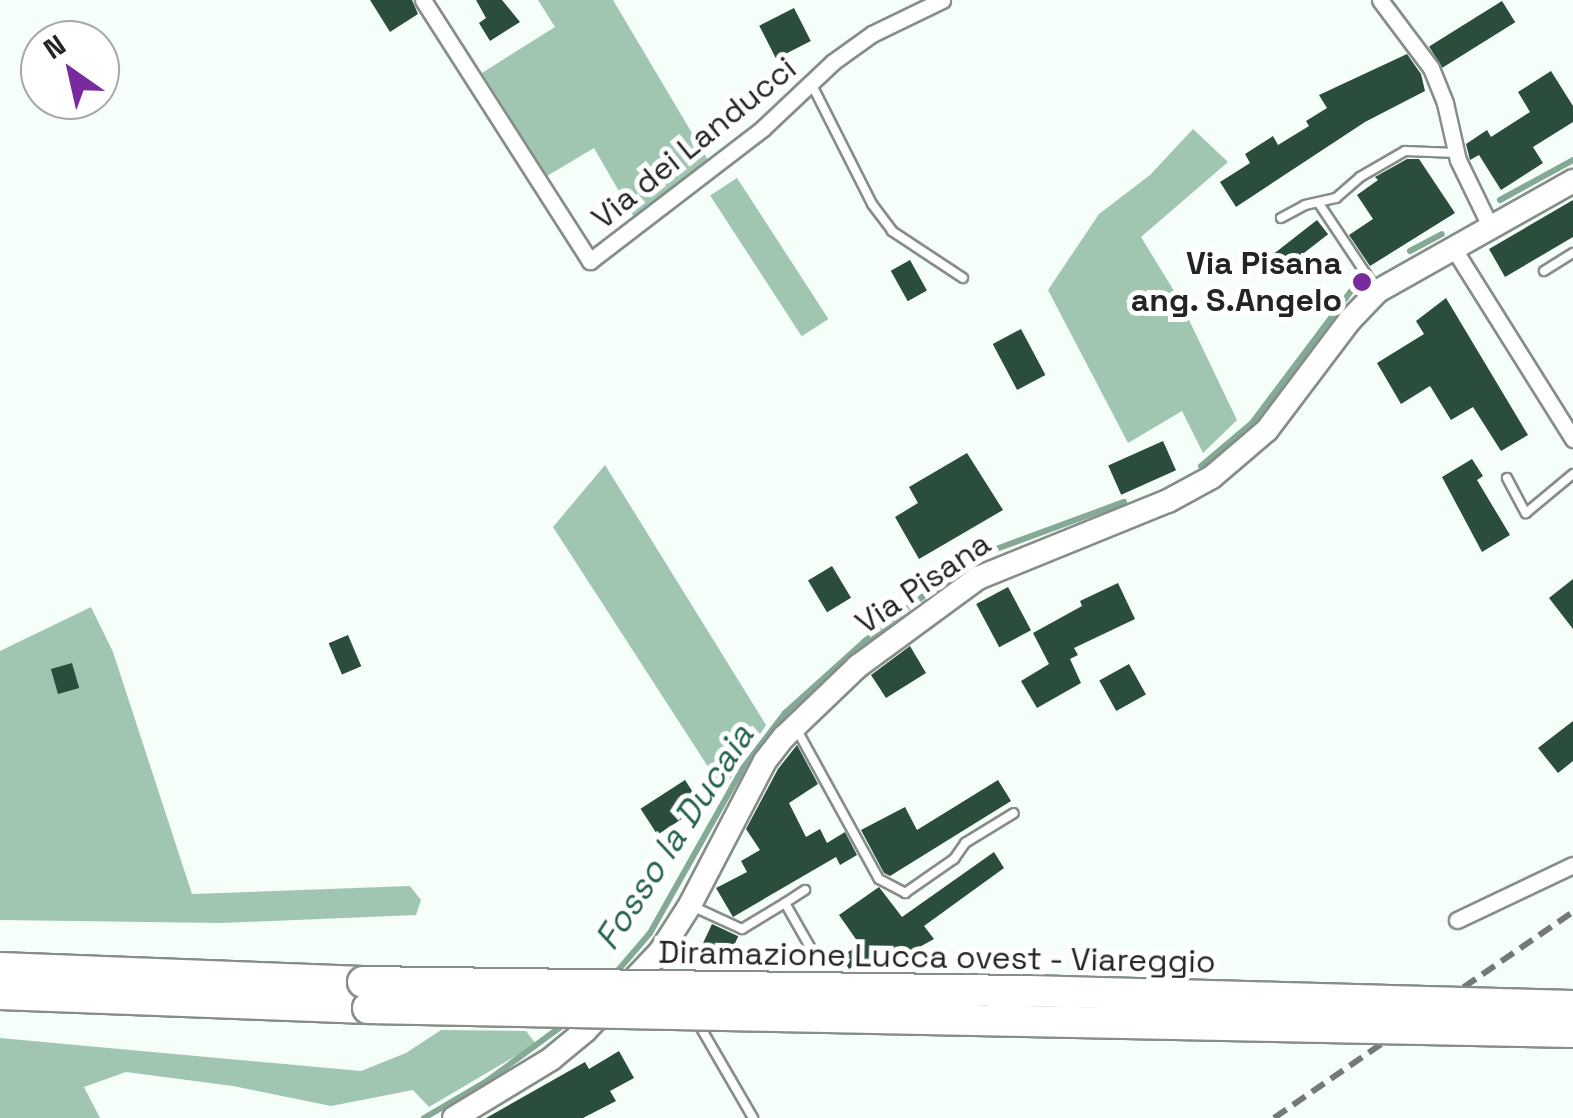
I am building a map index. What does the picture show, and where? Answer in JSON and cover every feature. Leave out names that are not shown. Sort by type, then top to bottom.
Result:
[{"type":"highway","name":"Diramazione Lucca ovest - Viareggio","points":[[0,968],[366,995],[1573,1032]]},
{"type":"highway","name":"Diramazione Lucca ovest - Viareggio","points":[[0,994],[1028,991],[1573,1006]]},
{"type":"main road","name":"Via Pisana","points":[[454,1118],[551,1059],[585,1031],[660,952],[690,906],[765,761],[794,726],[872,656],[978,578],[1168,500],[1231,464],[1267,430],[1350,320],[1378,291],[1573,181]]},
{"type":"street","name":"Via dei Landucci","points":[[423,0],[590,261],[762,129],[833,62],[872,34],[942,0]]},
{"type":"street","points":[[1380,0],[1431,68],[1446,103],[1456,153],[1490,226]]},
{"type":"street","points":[[1452,246],[1573,439]]},
{"type":"street","points":[[1457,920],[1573,865]]},
{"type":"lane","points":[[812,85],[872,204],[892,231],[963,278]]},
{"type":"lane","points":[[1281,218],[1305,206],[1320,206],[1405,150],[1456,153]]},
{"type":"lane","points":[[1320,206],[1378,291]]},
{"type":"lane","points":[[1544,271],[1573,253]]},
{"type":"lane","points":[[1507,478],[1526,513],[1573,474]]},
{"type":"lane","points":[[794,726],[879,879],[906,894],[954,859],[965,844],[1014,813]]},
{"type":"lane","points":[[690,906],[742,929],[805,890]]},
{"type":"lane","points":[[785,904],[810,947]]},
{"type":"lane","points":[[660,952],[754,1118]]},
{"type":"green space","points":[[538,0],[613,0],[708,160],[635,219],[594,148],[547,176],[482,73],[555,27]]},
{"type":"green space","points":[[1193,129],[1228,162],[1141,237],[1179,299],[1237,420],[1203,453],[1182,411],[1128,443],[1048,290],[1099,214],[1150,175]]},
{"type":"green space","points":[[737,178],[828,319],[802,336],[710,195]]},
{"type":"green space","points":[[605,465],[766,725],[723,790],[553,527]]},
{"type":"green space","points":[[91,607],[113,652],[192,894],[410,886],[421,900],[416,915],[221,923],[0,920],[0,651]]},
{"type":"green space","points":[[441,1030],[526,1031],[536,1044],[429,1107],[413,1090],[331,1106],[233,1086],[126,1072],[84,1087],[100,1118],[0,1118],[0,1038],[361,1071],[406,1053]]},
{"type":"building","points":[[370,0],[412,0],[418,14],[390,32]]},
{"type":"building","points":[[476,0],[502,0],[520,22],[490,41],[479,23],[486,18]]},
{"type":"building","points":[[1502,1],[1515,22],[1442,68],[1429,47]]},
{"type":"building","points":[[794,8],[811,41],[776,59],[759,26]]},
{"type":"building","points":[[1407,54],[1421,74],[1425,91],[1365,122],[1236,207],[1220,182],[1250,163],[1245,154],[1273,136],[1278,145],[1309,126],[1306,121],[1327,108],[1319,95]]},
{"type":"building","points":[[1551,71],[1573,106],[1573,122],[1533,147],[1543,163],[1501,190],[1479,155],[1470,160],[1466,144],[1487,130],[1491,137],[1530,112],[1518,92]]},
{"type":"building","points":[[1407,159],[1419,159],[1455,213],[1370,266],[1349,235],[1373,219],[1357,195],[1378,180],[1375,177]]},
{"type":"building","points":[[1573,200],[1573,237],[1505,277],[1489,249]]},
{"type":"building","points":[[1317,220],[1328,234],[1282,270],[1271,256]]},
{"type":"building","points":[[910,260],[927,291],[908,301],[891,271]]},
{"type":"building","points":[[1446,298],[1528,435],[1501,451],[1473,407],[1451,420],[1430,386],[1401,404],[1377,363],[1424,334],[1416,321]]},
{"type":"building","points":[[1021,329],[1045,375],[1017,390],[993,344]]},
{"type":"building","points":[[1163,441],[1176,470],[1121,495],[1108,465]]},
{"type":"building","points":[[967,453],[1003,510],[919,559],[895,517],[918,503],[909,487]]},
{"type":"building","points":[[1472,459],[1483,476],[1477,480],[1510,535],[1482,552],[1442,477]]},
{"type":"building","points":[[832,566],[851,598],[827,612],[808,580]]},
{"type":"building","points":[[1573,579],[1573,629],[1549,598]]},
{"type":"building","points":[[1118,583],[1135,619],[1074,648],[1078,655],[1070,659],[1081,683],[1037,708],[1021,681],[1049,664],[1033,633],[1082,606],[1080,601]]},
{"type":"building","points":[[1008,587],[1031,630],[999,647],[976,604]]},
{"type":"building","points":[[348,635],[361,666],[342,675],[329,643]]},
{"type":"building","points":[[910,646],[926,673],[886,698],[871,675]]},
{"type":"building","points":[[72,663],[79,688],[58,694],[51,669]]},
{"type":"building","points":[[1129,664],[1146,695],[1116,711],[1099,680]]},
{"type":"building","points":[[1573,721],[1573,761],[1558,773],[1538,748]]},
{"type":"building","points":[[797,745],[818,784],[789,803],[806,837],[820,829],[827,843],[845,832],[857,855],[840,865],[836,857],[733,917],[716,888],[747,872],[741,861],[760,850],[746,829],[778,769]]},
{"type":"building","points":[[685,780],[702,806],[657,835],[641,809]]},
{"type":"building","points":[[998,780],[1011,801],[890,876],[884,873],[861,830],[905,807],[917,830]]},
{"type":"building","points":[[994,852],[1004,868],[924,926],[934,939],[878,970],[865,970],[860,962],[849,969],[841,956],[860,945],[839,915],[879,887],[902,917]]},
{"type":"building","points":[[712,924],[738,936],[726,963],[700,950]]},
{"type":"building","points":[[619,1051],[634,1078],[610,1091],[616,1101],[583,1118],[486,1118],[585,1062],[589,1069]]},
{"type":"waterway","points":[[1500,200],[1573,160]]},
{"type":"waterway","points":[[1410,251],[1442,234]]},
{"type":"waterway","points":[[1201,466],[1252,423],[1361,278]]},
{"type":"waterway","name":"Fosso la Ducaia","points":[[614,975],[650,933],[743,768],[785,713],[865,641],[959,569],[988,552],[1124,502]]},
{"type":"waterway","name":"Fosso la Ducaia","points":[[424,1118],[487,1081],[566,1023]]},
{"type":"railway","points":[[1274,1118],[1573,912]]},
{"type":"place","name":"Via Pisana ang. S.Angelo","points":[[1362,282]]}]
